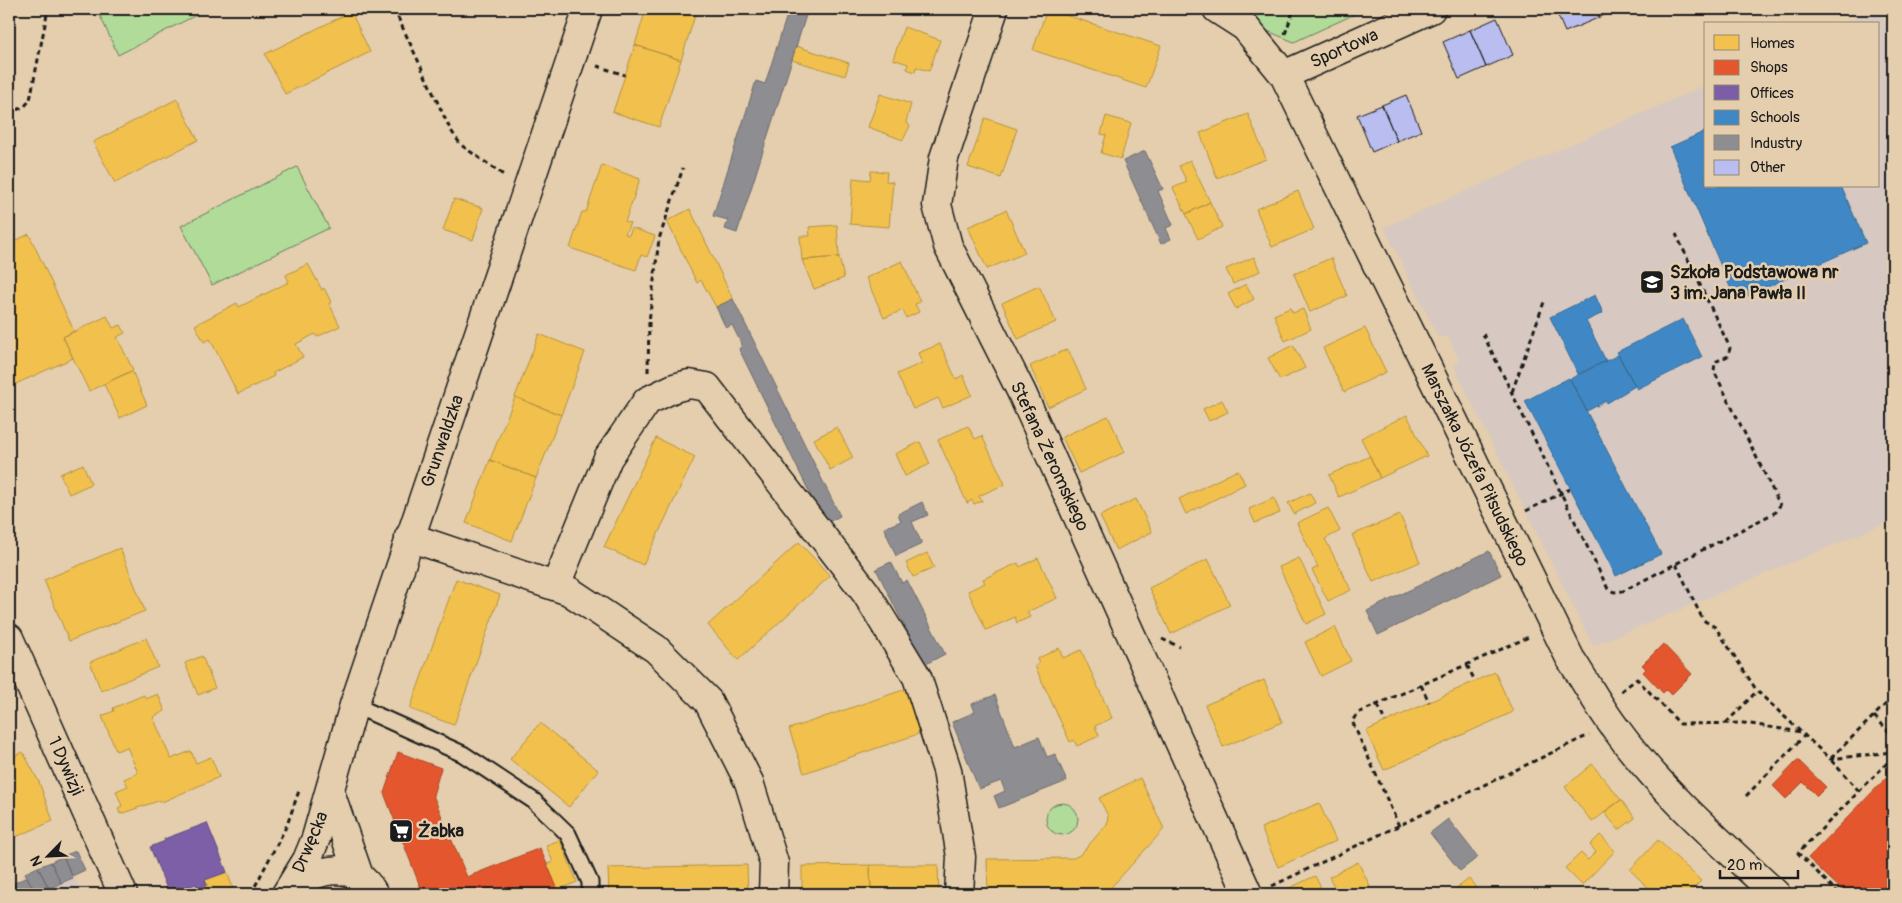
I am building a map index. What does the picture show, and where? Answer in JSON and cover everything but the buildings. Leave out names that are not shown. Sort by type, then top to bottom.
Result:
[{"type":"street","name":"Grunwaldzka","points":[[330,792],[354,704],[409,537],[588,9]]},
{"type":"street","name":"Stefana Żeromskiego","points":[[994,9],[944,158],[937,205],[948,246],[1021,391],[1256,892]]},
{"type":"street","name":"Marszałka Józefa Piłsudskiego","points":[[1216,9],[1245,27],[1284,75],[1570,658],[1615,729],[1643,763],[1689,813],[1776,894]]},
{"type":"street","name":"Sportowa","points":[[1284,75],[1440,13]]},
{"type":"street","points":[[556,585],[608,458],[647,400],[674,388],[689,384],[707,387],[866,593],[917,677],[947,770],[960,857],[959,894]]},
{"type":"street","points":[[409,537],[570,591],[656,649],[708,701],[749,782],[774,862],[774,894]]},
{"type":"street","name":"1 Dywizji","points":[[9,638],[123,894]]},
{"type":"street","points":[[330,792],[367,885]]},
{"type":"street","name":"Drwęcka","points":[[287,892],[307,860],[330,792]]},
{"type":"street","points":[[287,892],[308,875],[329,870],[367,885]]},
{"type":"lane","points":[[354,704],[463,754],[534,801],[568,834],[590,882],[590,894]]},
{"type":"path","points":[[9,114],[25,106],[30,100],[48,9]]},
{"type":"path","points":[[394,9],[450,129],[461,145],[507,178]]},
{"type":"path","points":[[631,9],[645,14]]},
{"type":"path","points":[[1282,39],[1294,9]]},
{"type":"path","points":[[1440,13],[1466,9]]},
{"type":"path","points":[[1891,9],[1893,13]]},
{"type":"path","points":[[591,64],[625,75]]},
{"type":"path","points":[[647,400],[649,322],[659,239],[683,168]]},
{"type":"path","points":[[1483,334],[1608,589],[1614,592],[1623,591],[1676,564],[1776,512],[1780,505],[1714,371],[1715,362],[1728,356],[1730,348],[1676,234]]},
{"type":"path","points":[[1512,393],[1544,302]]},
{"type":"path","points":[[1518,514],[1570,489]]},
{"type":"path","points":[[1676,564],[1703,620],[1715,628],[1722,637],[1757,691],[1830,759],[1859,792]]},
{"type":"path","points":[[1399,826],[1352,720],[1358,714],[1533,636]]},
{"type":"path","points":[[1468,665],[1475,681]]},
{"type":"path","points":[[1617,694],[1637,679],[1680,724],[1744,723],[1801,732]]},
{"type":"path","points":[[1421,685],[1429,702]]},
{"type":"path","points":[[1726,723],[1757,691]]},
{"type":"path","points":[[1830,759],[1893,697]]},
{"type":"path","points":[[1378,705],[1385,722]]},
{"type":"path","points":[[1874,716],[1893,736]]},
{"type":"path","points":[[1256,892],[1590,734]]},
{"type":"path","points":[[1746,796],[1805,736]]},
{"type":"path","points":[[1830,759],[1893,752]]},
{"type":"path","points":[[1839,894],[1798,853],[1893,757]]},
{"type":"shaded area","name":"Szkoła Podstawowa nr 3 im. Jana Pawła II","points":[[1880,9],[1893,38],[1893,520],[1593,646],[1454,367],[1459,360],[1449,337],[1438,337],[1384,227],[1704,86],[1704,188],[1880,188],[1880,22],[1848,22]]},
{"type":"shaded area","points":[[75,878],[83,894],[40,894]]},
{"type":"green space","points":[[97,9],[208,9],[118,55]]},
{"type":"green space","points":[[1241,9],[1366,9],[1294,42],[1265,30]]},
{"type":"green space","points":[[297,167],[329,228],[212,285],[181,226]]},
{"type":"green space","points":[[1062,803],[1073,808],[1078,819],[1073,830],[1062,835],[1051,830],[1046,819],[1051,808]]},
{"type":"place","name":"Szkoła Podstawowa nr 3 im. Jana Pawła II","points":[[1652,282]]},
{"type":"place","name":"Żabka","points":[[401,831]]}]
